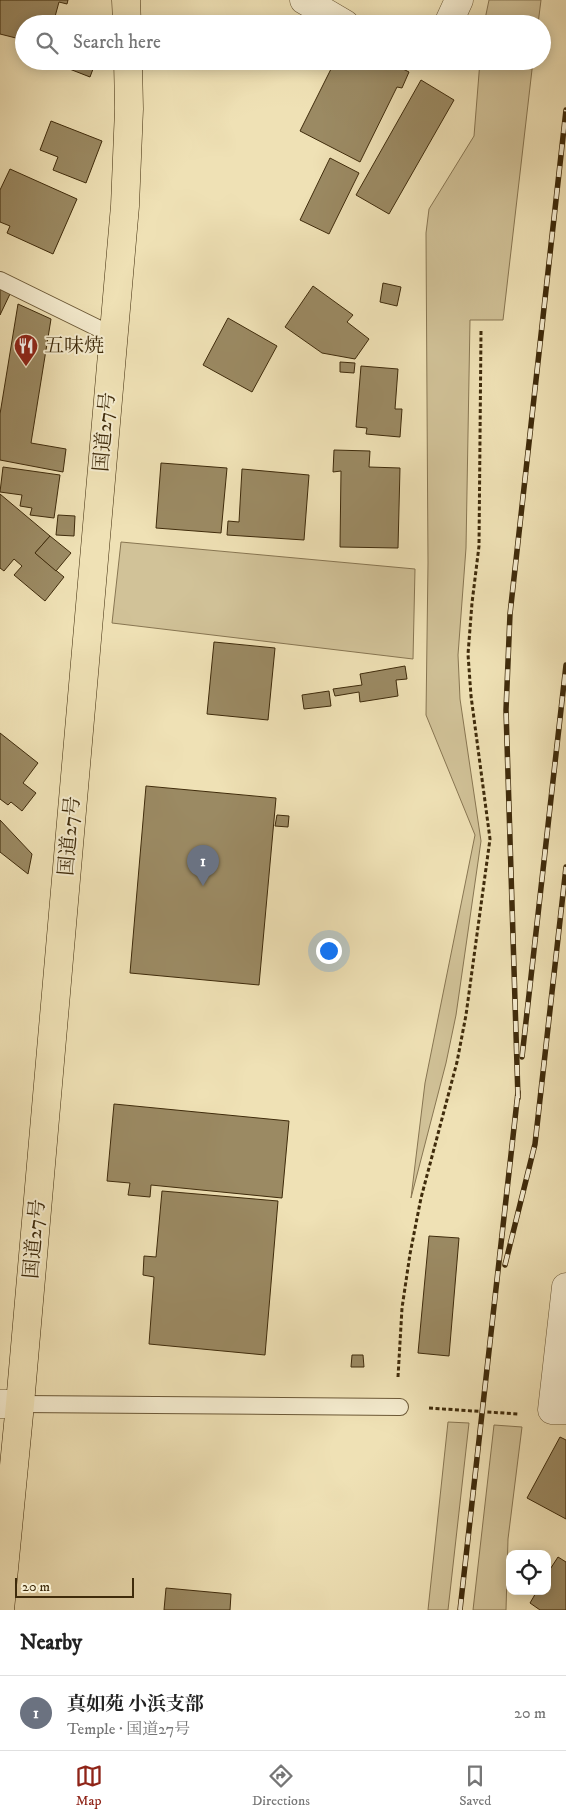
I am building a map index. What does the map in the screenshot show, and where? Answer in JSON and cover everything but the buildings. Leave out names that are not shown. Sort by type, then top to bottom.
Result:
[{"type":"highway","points":[[126,0],[127,15]]},
{"type":"highway","name":"国道27号","points":[[0,1610],[10,1404],[125,206],[129,109],[128,70]]},
{"type":"street","points":[[304,0],[330,15]]},
{"type":"street","points":[[452,15],[459,0]]},
{"type":"street","points":[[559,1410],[566,1288]]},
{"type":"lane","points":[[0,280],[114,336]]},
{"type":"lane","points":[[10,1404],[400,1407]]},
{"type":"path","points":[[481,331],[479,546],[468,654],[471,696],[490,839],[466,1016],[457,1062],[421,1198],[410,1254],[402,1308],[398,1368],[400,1407],[532,1416],[559,1410]]},
{"type":"shaded area","points":[[489,0],[541,0],[539,15],[486,15]]},
{"type":"shaded area","points":[[479,70],[532,70],[503,320],[470,320],[466,548],[458,655],[460,699],[481,841],[456,1015],[446,1063],[411,1198],[425,1083],[475,835],[426,715],[428,563],[426,233],[429,209],[474,136]]},
{"type":"shaded area","points":[[121,542],[415,569],[413,659],[112,623]]},
{"type":"shaded area","points":[[448,1422],[469,1423],[448,1610],[428,1610]]},
{"type":"shaded area","points":[[494,1425],[522,1427],[508,1550],[506,1550],[506,1610],[473,1610]]},
{"type":"railway","points":[[518,1098],[506,710],[510,614],[566,110]]},
{"type":"railway","points":[[522,1057],[566,665]]},
{"type":"railway","points":[[505,1265],[535,1144],[566,867]]},
{"type":"railway","points":[[460,1610],[518,1092]]},
{"type":"place","name":"五味焼","points":[[26,367]]},
{"type":"place","name":"真如苑 小浜支部","points":[[203,886]]}]
